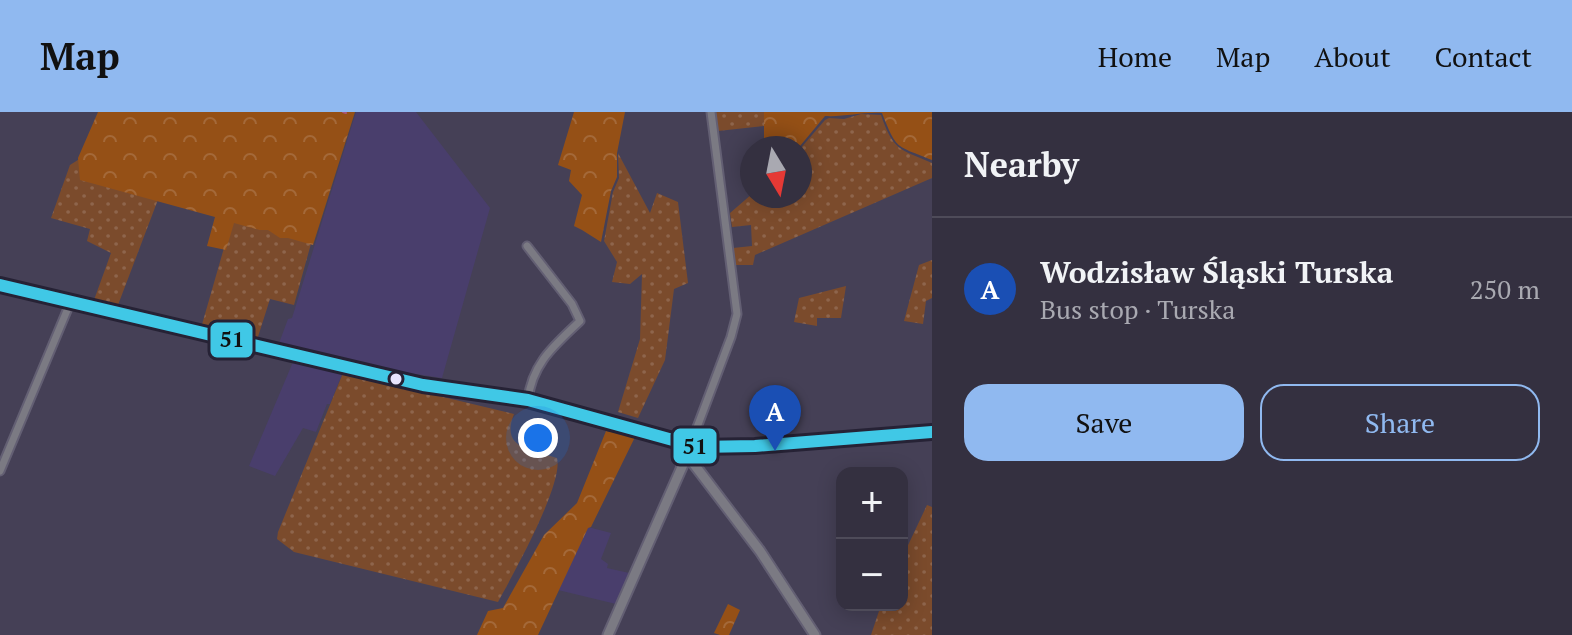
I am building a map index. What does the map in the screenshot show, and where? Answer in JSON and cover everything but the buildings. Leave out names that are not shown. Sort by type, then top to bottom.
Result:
[{"type":"street","points":[[608,635],[688,450],[737,314],[711,112]]},
{"type":"street","points":[[527,246],[572,304],[580,321],[549,351],[536,369],[528,400]]},
{"type":"street","points":[[0,285],[423,385],[528,400],[676,442],[688,450],[790,594],[815,635]]},
{"type":"street","points":[[0,471],[71,301]]},
{"type":"street","points":[[688,450],[932,432]]},
{"type":"shaded area","points":[[356,112],[416,112],[490,208],[442,378],[380,371],[278,346],[288,319],[292,318]]},
{"type":"shaded area","points":[[715,112],[771,112],[774,125],[718,131]]},
{"type":"shaded area","points":[[861,114],[881,115],[889,135],[899,147],[932,163],[932,178],[755,255],[753,265],[736,265],[733,248],[752,246],[751,225],[732,227],[730,213],[740,204],[740,208],[812,208],[811,136],[825,120]]},
{"type":"shaded area","points":[[618,153],[650,213],[657,193],[678,202],[688,283],[674,289],[665,360],[638,418],[618,412],[640,339],[642,274],[630,284],[612,282],[617,262],[604,241],[613,192],[619,178]]},
{"type":"shaded area","points":[[81,158],[159,197],[118,305],[94,300],[111,253],[87,241],[90,229],[51,218],[70,165]]},
{"type":"shaded area","points":[[232,220],[312,240],[294,305],[270,299],[256,343],[201,328]]},
{"type":"shaded area","points":[[932,260],[932,298],[926,301],[923,324],[904,321],[919,265]]},
{"type":"shaded area","points":[[846,286],[841,318],[817,318],[817,326],[794,322],[799,298]]},
{"type":"shaded area","points":[[293,362],[343,372],[316,432],[303,428],[275,476],[249,466]]},
{"type":"shaded area","points":[[343,373],[514,414],[511,434],[515,441],[520,446],[557,458],[553,488],[545,508],[498,602],[294,552],[277,539]]},
{"type":"shaded area","points":[[927,505],[932,507],[932,635],[871,635],[879,611],[908,611],[908,545]]},
{"type":"shaded area","points":[[588,527],[611,533],[601,559],[608,564],[607,568],[629,573],[616,604],[558,590]]},
{"type":"green space","points":[[98,112],[355,112],[313,245],[234,223],[226,250],[207,246],[215,217],[80,180],[78,158]]},
{"type":"green space","points":[[574,112],[625,112],[617,153],[617,177],[611,191],[601,242],[574,226],[582,195],[569,181],[571,170],[558,165]]},
{"type":"green space","points":[[764,112],[932,112],[932,160],[899,145],[882,113],[825,116],[808,136],[764,136]]},
{"type":"green space","points":[[606,431],[635,437],[538,635],[477,635],[488,611],[503,608],[544,535],[577,503]]},
{"type":"green space","points":[[728,604],[740,610],[729,635],[714,633]]},
{"type":"transit line","name":"51","points":[[0,285],[423,385],[528,400],[698,447],[755,446],[932,432]]},
{"type":"place","name":"Wodzisław Śląski Turska","points":[[775,451]]}]
